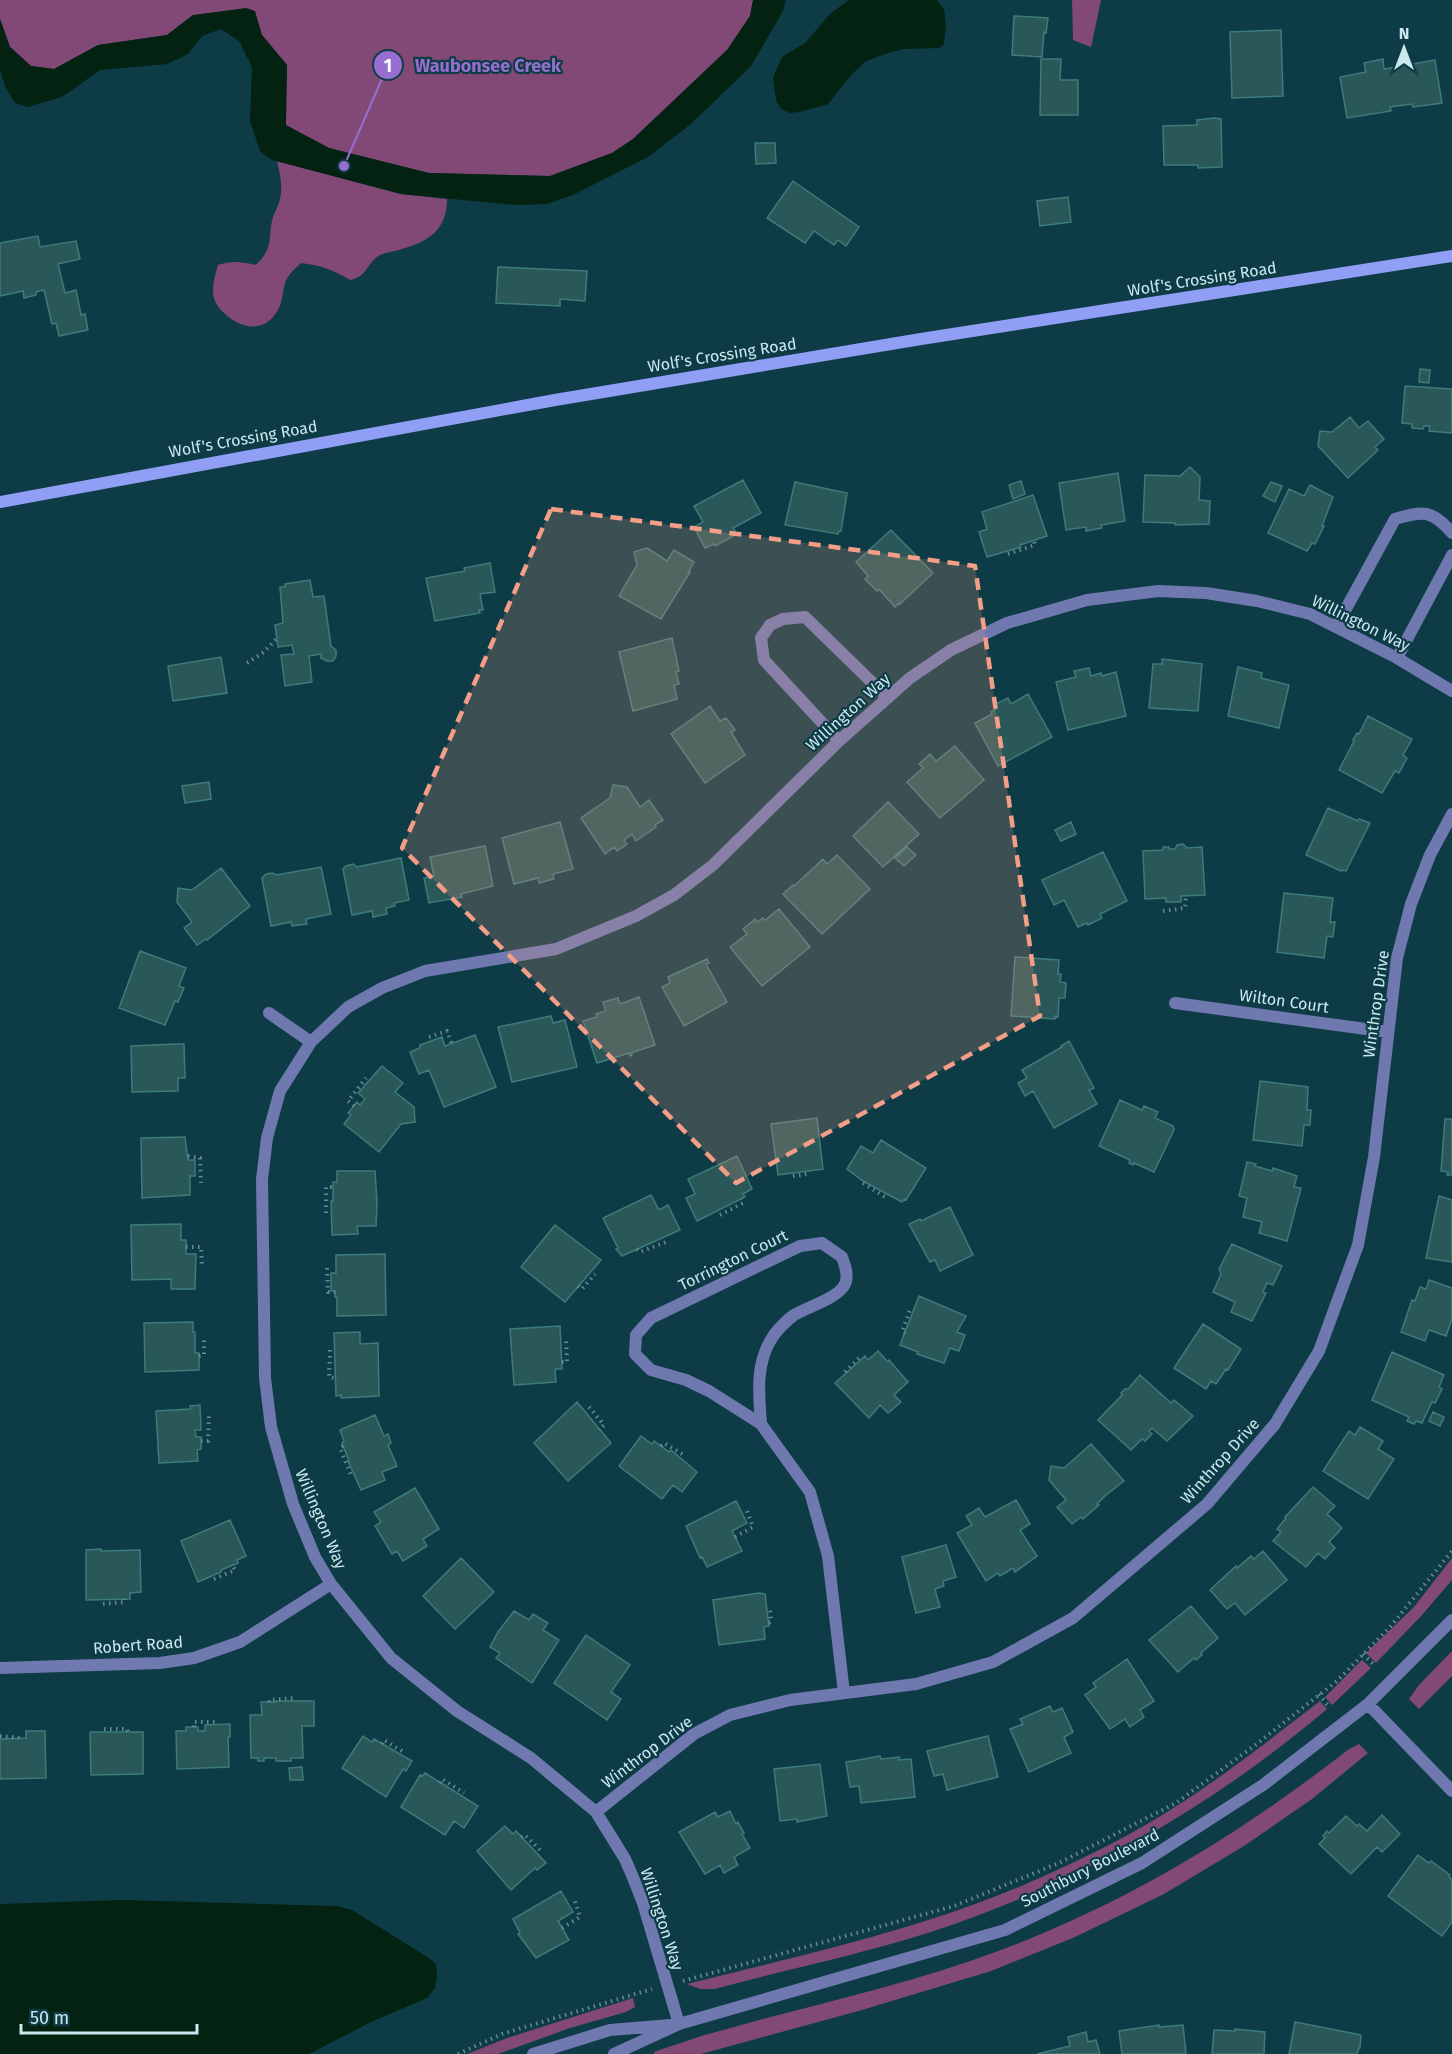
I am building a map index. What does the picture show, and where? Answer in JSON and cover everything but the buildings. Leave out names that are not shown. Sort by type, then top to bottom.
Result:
[{"type":"main road","name":"Wolf's Crossing Road","points":[[0,502],[578,396],[921,339],[1452,256]]},
{"type":"street","points":[[1336,627],[1395,519],[1419,512],[1441,520],[1452,533]]},
{"type":"street","points":[[1397,658],[1452,555]]},
{"type":"street","name":"Willington Way","points":[[679,2024],[642,1903],[628,1867],[596,1812],[531,1758],[457,1712],[391,1658],[331,1584],[315,1557],[289,1495],[271,1426],[265,1378],[262,1179],[267,1138],[280,1091],[311,1042],[348,1007],[382,988],[425,971],[556,949],[636,916],[674,895],[713,865],[838,741],[910,678],[951,650],[1007,623],[1087,600],[1158,591],[1206,593],[1257,601],[1311,614],[1397,658],[1452,691]]},
{"type":"street","points":[[838,741],[764,660],[761,638],[770,625],[783,619],[805,617],[888,698]]},
{"type":"street","name":"Winthrop Drive","points":[[596,1812],[694,1734],[730,1715],[790,1700],[916,1684],[993,1662],[1073,1618],[1207,1504],[1275,1424],[1319,1351],[1358,1245],[1374,1157],[1397,958],[1411,904],[1430,855],[1452,814]]},
{"type":"street","name":"Wilton Court","points":[[1175,1003],[1388,1032]]},
{"type":"street","points":[[269,1013],[311,1042]]},
{"type":"street","name":"Torrington Court","points":[[761,1424],[759,1388],[761,1364],[772,1338],[793,1316],[836,1294],[845,1285],[847,1274],[842,1257],[822,1243],[800,1246],[651,1317],[636,1335],[635,1354],[651,1370],[686,1380],[709,1391],[761,1424],[810,1492],[828,1556],[844,1693]]},
{"type":"street","name":"Robert Road","points":[[0,1668],[160,1663],[194,1658],[240,1642],[331,1584]]},
{"type":"street","name":"Southbury Boulevard","points":[[614,2054],[679,2024],[1005,1930],[1142,1863],[1263,1785],[1368,1704],[1452,1620]]},
{"type":"street","points":[[1368,1704],[1452,1791]]},
{"type":"street","name":"Southbury Boulevard","points":[[533,2054],[610,2030],[679,2024]]},
{"type":"path","points":[[1008,554],[1035,545],[1034,541]]},
{"type":"path","points":[[247,663],[264,652],[277,638]]},
{"type":"path","points":[[1163,911],[1185,908],[1186,896]]},
{"type":"path","points":[[429,1037],[447,1031],[452,1044]]},
{"type":"path","points":[[354,1106],[348,1101],[366,1078]]},
{"type":"path","points":[[188,1156],[200,1158],[201,1184]]},
{"type":"path","points":[[793,1176],[807,1174],[806,1171]]},
{"type":"path","points":[[862,1184],[885,1197],[888,1194]]},
{"type":"path","points":[[326,1213],[326,1187],[333,1187]]},
{"type":"path","points":[[720,1215],[743,1203],[741,1199]]},
{"type":"path","points":[[637,1249],[640,1252],[669,1240]]},
{"type":"path","points":[[186,1247],[201,1247],[202,1267]]},
{"type":"path","points":[[327,1268],[328,1292],[335,1292]]},
{"type":"path","points":[[578,1286],[582,1289],[595,1274]]},
{"type":"path","points":[[905,1333],[902,1332],[911,1307]]},
{"type":"path","points":[[199,1356],[204,1355],[204,1338]]},
{"type":"path","points":[[562,1362],[567,1362],[566,1338]]},
{"type":"path","points":[[330,1350],[329,1377],[336,1378]]},
{"type":"path","points":[[845,1372],[862,1358]]},
{"type":"path","points":[[589,1407],[604,1425],[599,1430]]},
{"type":"path","points":[[201,1441],[208,1441],[209,1415]]},
{"type":"path","points":[[661,1446],[664,1443],[684,1455]]},
{"type":"path","points":[[343,1446],[340,1448],[351,1475]]},
{"type":"path","points":[[735,1537],[753,1527],[747,1511]]},
{"type":"path","points":[[685,1980],[954,1906],[1059,1863],[1176,1803],[1254,1746],[1336,1681],[1390,1628],[1452,1551]]},
{"type":"path","points":[[214,1579],[235,1570],[232,1565]]},
{"type":"path","points":[[103,1604],[125,1602],[125,1599]]},
{"type":"path","points":[[769,1623],[771,1622],[770,1608]]},
{"type":"path","points":[[1363,1654],[1373,1664]]},
{"type":"path","points":[[1319,1694],[1329,1707]]},
{"type":"path","points":[[269,1702],[269,1700],[295,1698]]},
{"type":"path","points":[[194,1727],[194,1722],[219,1722]]},
{"type":"path","points":[[104,1729],[127,1730],[128,1732]]},
{"type":"path","points":[[0,1736],[21,1736],[22,1738]]},
{"type":"path","points":[[382,1744],[384,1740],[405,1753]]},
{"type":"path","points":[[440,1783],[442,1779],[464,1793]]},
{"type":"path","points":[[521,1837],[525,1835],[541,1851]]},
{"type":"path","points":[[562,1928],[580,1917],[574,1898]]},
{"type":"path","points":[[458,2054],[502,2034],[644,1992]]},
{"type":"highlighted area","points":[[551,509],[975,566],[1040,1016],[736,1183],[402,848]]},
{"type":"shaded area","points":[[0,0],[753,0],[750,16],[727,50],[633,139],[612,153],[550,176],[429,173],[329,148],[285,125],[287,65],[262,35],[193,15],[167,35],[98,45],[54,69],[31,66],[10,47],[0,19]]},
{"type":"shaded area","points":[[753,0],[786,0],[783,11],[751,66],[691,124],[648,157],[573,195],[547,204],[516,205],[401,194],[272,160],[260,151],[250,121],[252,67],[239,41],[221,29],[202,36],[188,54],[167,64],[100,70],[62,97],[28,107],[15,103],[0,71],[0,19],[10,47],[31,66],[54,69],[98,45],[167,35],[193,15],[246,8],[255,11],[262,35],[287,65],[286,125],[329,148],[429,173],[550,176],[612,153],[633,139],[727,50],[750,16]]},
{"type":"shaded area","points":[[849,0],[937,0],[944,9],[946,26],[944,44],[939,48],[903,49],[866,61],[828,104],[800,112],[790,113],[781,109],[776,100],[773,78],[782,57],[805,43],[831,13]]},
{"type":"shaded area","points":[[1072,0],[1101,0],[1091,47],[1073,40]]},
{"type":"shaded area","points":[[277,161],[401,194],[447,199],[446,211],[443,220],[432,235],[406,248],[379,256],[363,274],[356,278],[350,280],[326,268],[301,263],[286,280],[281,304],[274,316],[260,325],[245,326],[230,318],[218,307],[213,290],[215,278],[218,265],[237,262],[256,265],[266,253],[273,217],[281,194]]},
{"type":"shaded area","points":[[1452,1558],[1452,1580],[1376,1663],[1366,1653],[1414,1607]]},
{"type":"shaded area","points":[[1452,1651],[1452,1676],[1419,1709],[1409,1699],[1419,1685]]},
{"type":"shaded area","points":[[1362,1660],[1371,1668],[1332,1705],[1325,1697]]},
{"type":"shaded area","points":[[1320,1701],[1327,1709],[1237,1779],[1141,1839],[1040,1890],[988,1912],[880,1947],[715,1989],[700,1989],[687,1984],[896,1930],[951,1913],[1002,1894],[1077,1861],[1177,1806]]},
{"type":"shaded area","points":[[1359,1744],[1368,1753],[1312,1799],[1244,1846],[1164,1894],[1075,1937],[991,1971],[862,2010],[701,2054],[654,2054],[654,2052],[708,2034],[933,1973],[1049,1931],[1095,1910],[1183,1863],[1267,1809]]},
{"type":"shaded area","points":[[123,1900],[336,1906],[352,1910],[432,1960],[436,1965],[435,1988],[427,1998],[371,2022],[309,2054],[0,2054],[0,1904]]},
{"type":"shaded area","points":[[633,1998],[635,2007],[626,2012],[570,2028],[498,2054],[467,2054],[507,2038]]},
{"type":"place","name":"Waubonsee Creek","points":[[344,166]]}]
